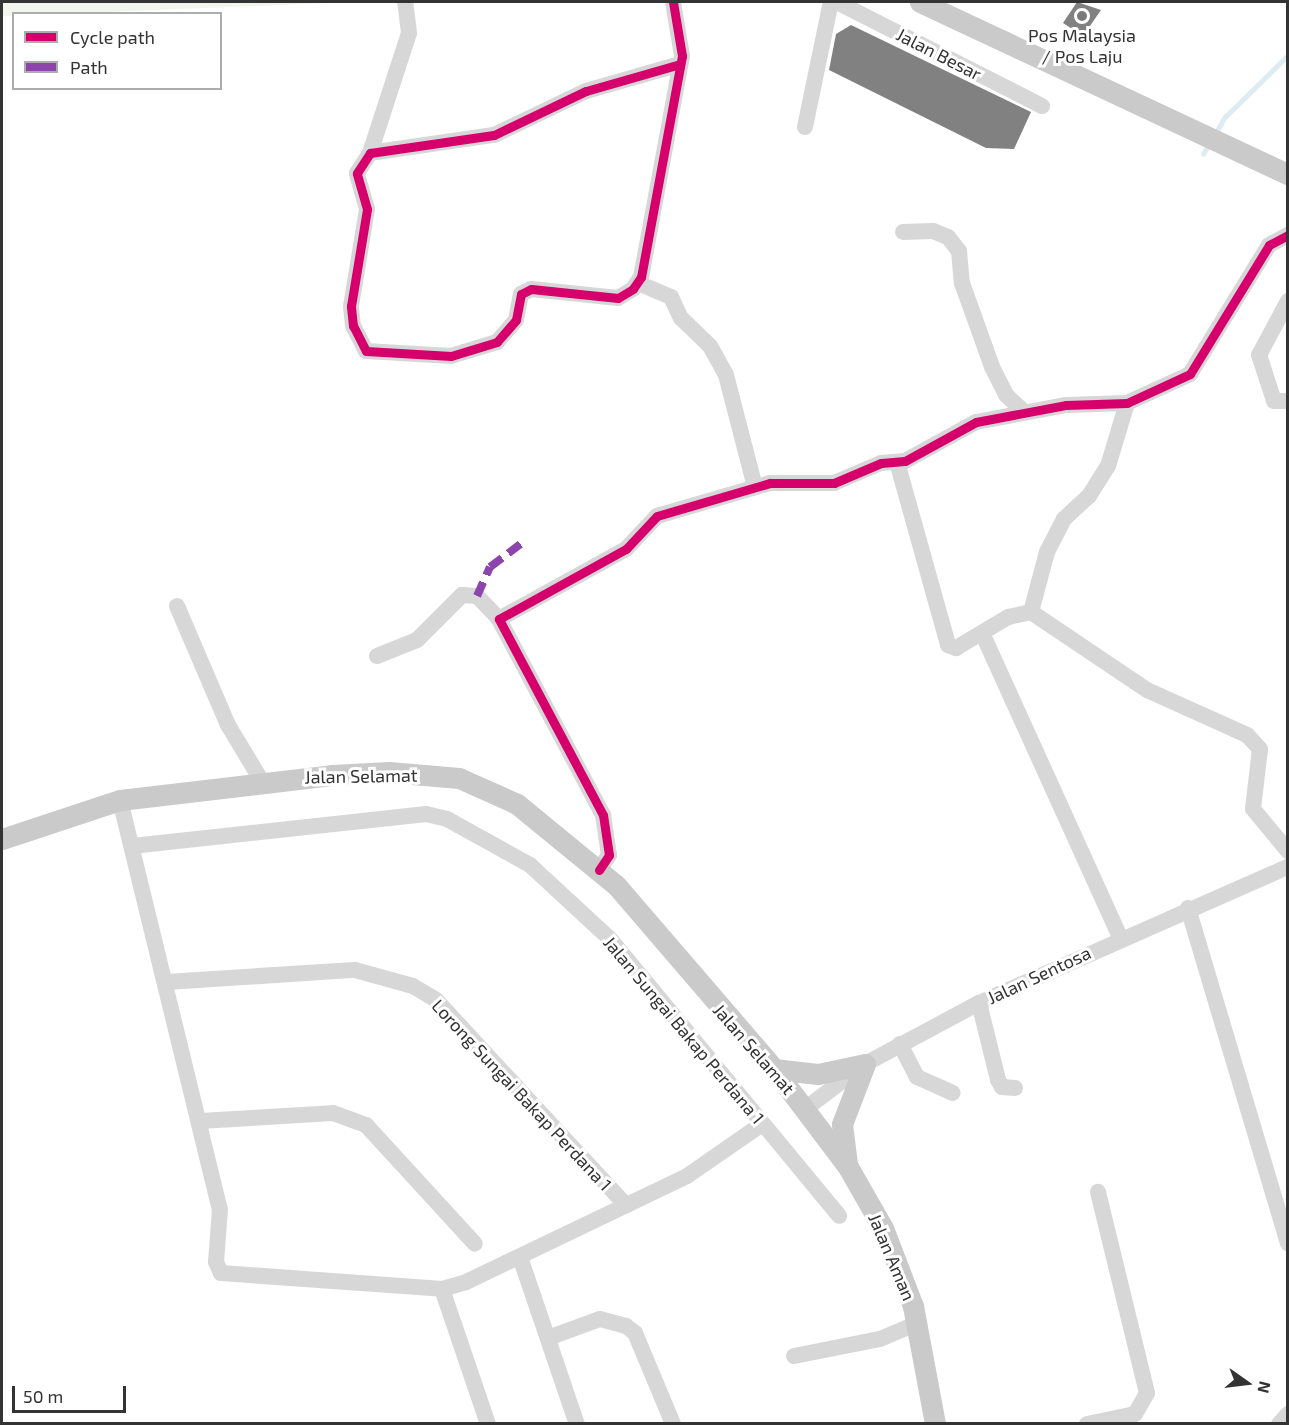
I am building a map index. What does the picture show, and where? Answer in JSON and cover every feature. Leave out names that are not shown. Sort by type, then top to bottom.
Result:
[{"type":"main road","points":[[920,2],[1234,146],[1287,174]]},
{"type":"main road","name":"Jalan Selamat","points":[[2,839],[120,800],[261,780],[389,772],[459,778],[517,804],[599,870],[774,1069],[805,1109]]},
{"type":"main road","points":[[774,1069],[818,1074],[865,1064]]},
{"type":"main road","points":[[848,1167],[842,1124],[865,1064]]},
{"type":"main road","name":"Jalan Aman","points":[[805,1109],[848,1167],[883,1228],[918,1323],[935,1424]]},
{"type":"street","points":[[405,2],[409,33],[370,153],[357,173],[367,218],[351,306],[353,327],[366,351],[451,356],[497,342],[516,320],[521,294],[531,289],[618,298],[638,283],[680,64],[673,2]]},
{"type":"street","points":[[805,127],[831,2]]},
{"type":"street","name":"Jalan Besar","points":[[837,2],[1042,106]]},
{"type":"street","points":[[370,153],[494,135],[586,91],[680,64]]},
{"type":"street","points":[[903,232],[933,231],[948,237],[959,252],[962,283],[992,367],[1023,411]]},
{"type":"street","points":[[499,620],[626,549],[657,516],[755,487],[834,483],[864,468],[897,462],[976,423],[1023,411],[1127,402],[1190,374],[1269,245],[1287,235]]},
{"type":"street","points":[[638,283],[671,297],[681,318],[710,346],[726,375],[755,487]]},
{"type":"street","points":[[1287,302],[1259,355],[1274,401],[1287,401]]},
{"type":"street","points":[[1031,612],[1047,552],[1064,519],[1089,496],[1108,466],[1127,402]]},
{"type":"street","points":[[897,462],[943,636],[956,648],[982,635],[1008,617],[1031,612],[1147,690],[1247,735],[1260,749],[1253,809],[1287,851]]},
{"type":"street","points":[[377,656],[417,640],[462,595],[477,596],[499,620],[603,815],[609,855],[599,870]]},
{"type":"street","points":[[177,606],[228,725],[261,780]]},
{"type":"street","points":[[982,635],[1120,938]]},
{"type":"street","points":[[120,800],[167,982],[220,1209],[216,1262],[221,1273],[442,1289],[520,1257],[687,1176],[762,1124]]},
{"type":"street","name":"Jalan Sungai Bakap Perdana 1","points":[[132,846],[426,814],[447,819],[530,865],[562,892],[660,996],[839,1216]]},
{"type":"street","name":"Jalan Sentosa","points":[[805,1109],[865,1064],[979,1003],[1120,938],[1287,867]]},
{"type":"street","points":[[1188,908],[1287,1243]]},
{"type":"street","name":"Lorong Sungai Bakap Perdana 1","points":[[167,982],[355,970],[413,986],[436,1000],[626,1205]]},
{"type":"street","points":[[979,1003],[998,1080],[1002,1087],[1015,1088]]},
{"type":"street","points":[[900,1044],[917,1077],[953,1093]]},
{"type":"street","points":[[201,1122],[333,1113],[366,1125],[475,1244]]},
{"type":"street","points":[[1087,1424],[1135,1414],[1147,1393],[1098,1192]]},
{"type":"street","points":[[520,1257],[577,1424]]},
{"type":"street","points":[[442,1289],[488,1424]]},
{"type":"street","points":[[548,1338],[600,1319],[626,1326],[635,1333],[673,1424]]},
{"type":"street","points":[[794,1356],[880,1339],[918,1323]]},
{"type":"street","points":[[1279,1424],[1287,1414]]},
{"type":"shaded area","points":[[2,2],[354,2],[103,12],[12,12],[12,16],[2,16]]},
{"type":"building","name":"Pos Malaysia / Pos Laju","points":[[1077,2],[1101,10],[1083,36],[1063,23]]},
{"type":"building","points":[[851,25],[1031,112],[1014,149],[986,148],[829,70],[836,34]]},
{"type":"waterway","points":[[1215,134],[1225,117],[1288,55]]},
{"type":"waterway","points":[[1203,154],[1209,144]]},
{"type":"marked path","points":[[477,596],[490,567],[521,544]]},
{"type":"cycle path","points":[[673,2],[682,56],[641,277],[633,289],[618,298],[531,289],[521,294],[516,320],[497,342],[451,356],[366,351],[353,326],[351,306],[367,209],[357,173],[370,153],[494,135],[586,91],[680,64]]},
{"type":"cycle path","points":[[599,870],[609,855],[603,815],[499,619],[626,549],[657,516],[770,483],[834,483],[881,463],[905,461],[976,422],[1066,405],[1127,403],[1190,374],[1269,245],[1288,235]]},
{"type":"place","name":"Pos Malaysia / Pos Laju","points":[[1082,16]]}]
